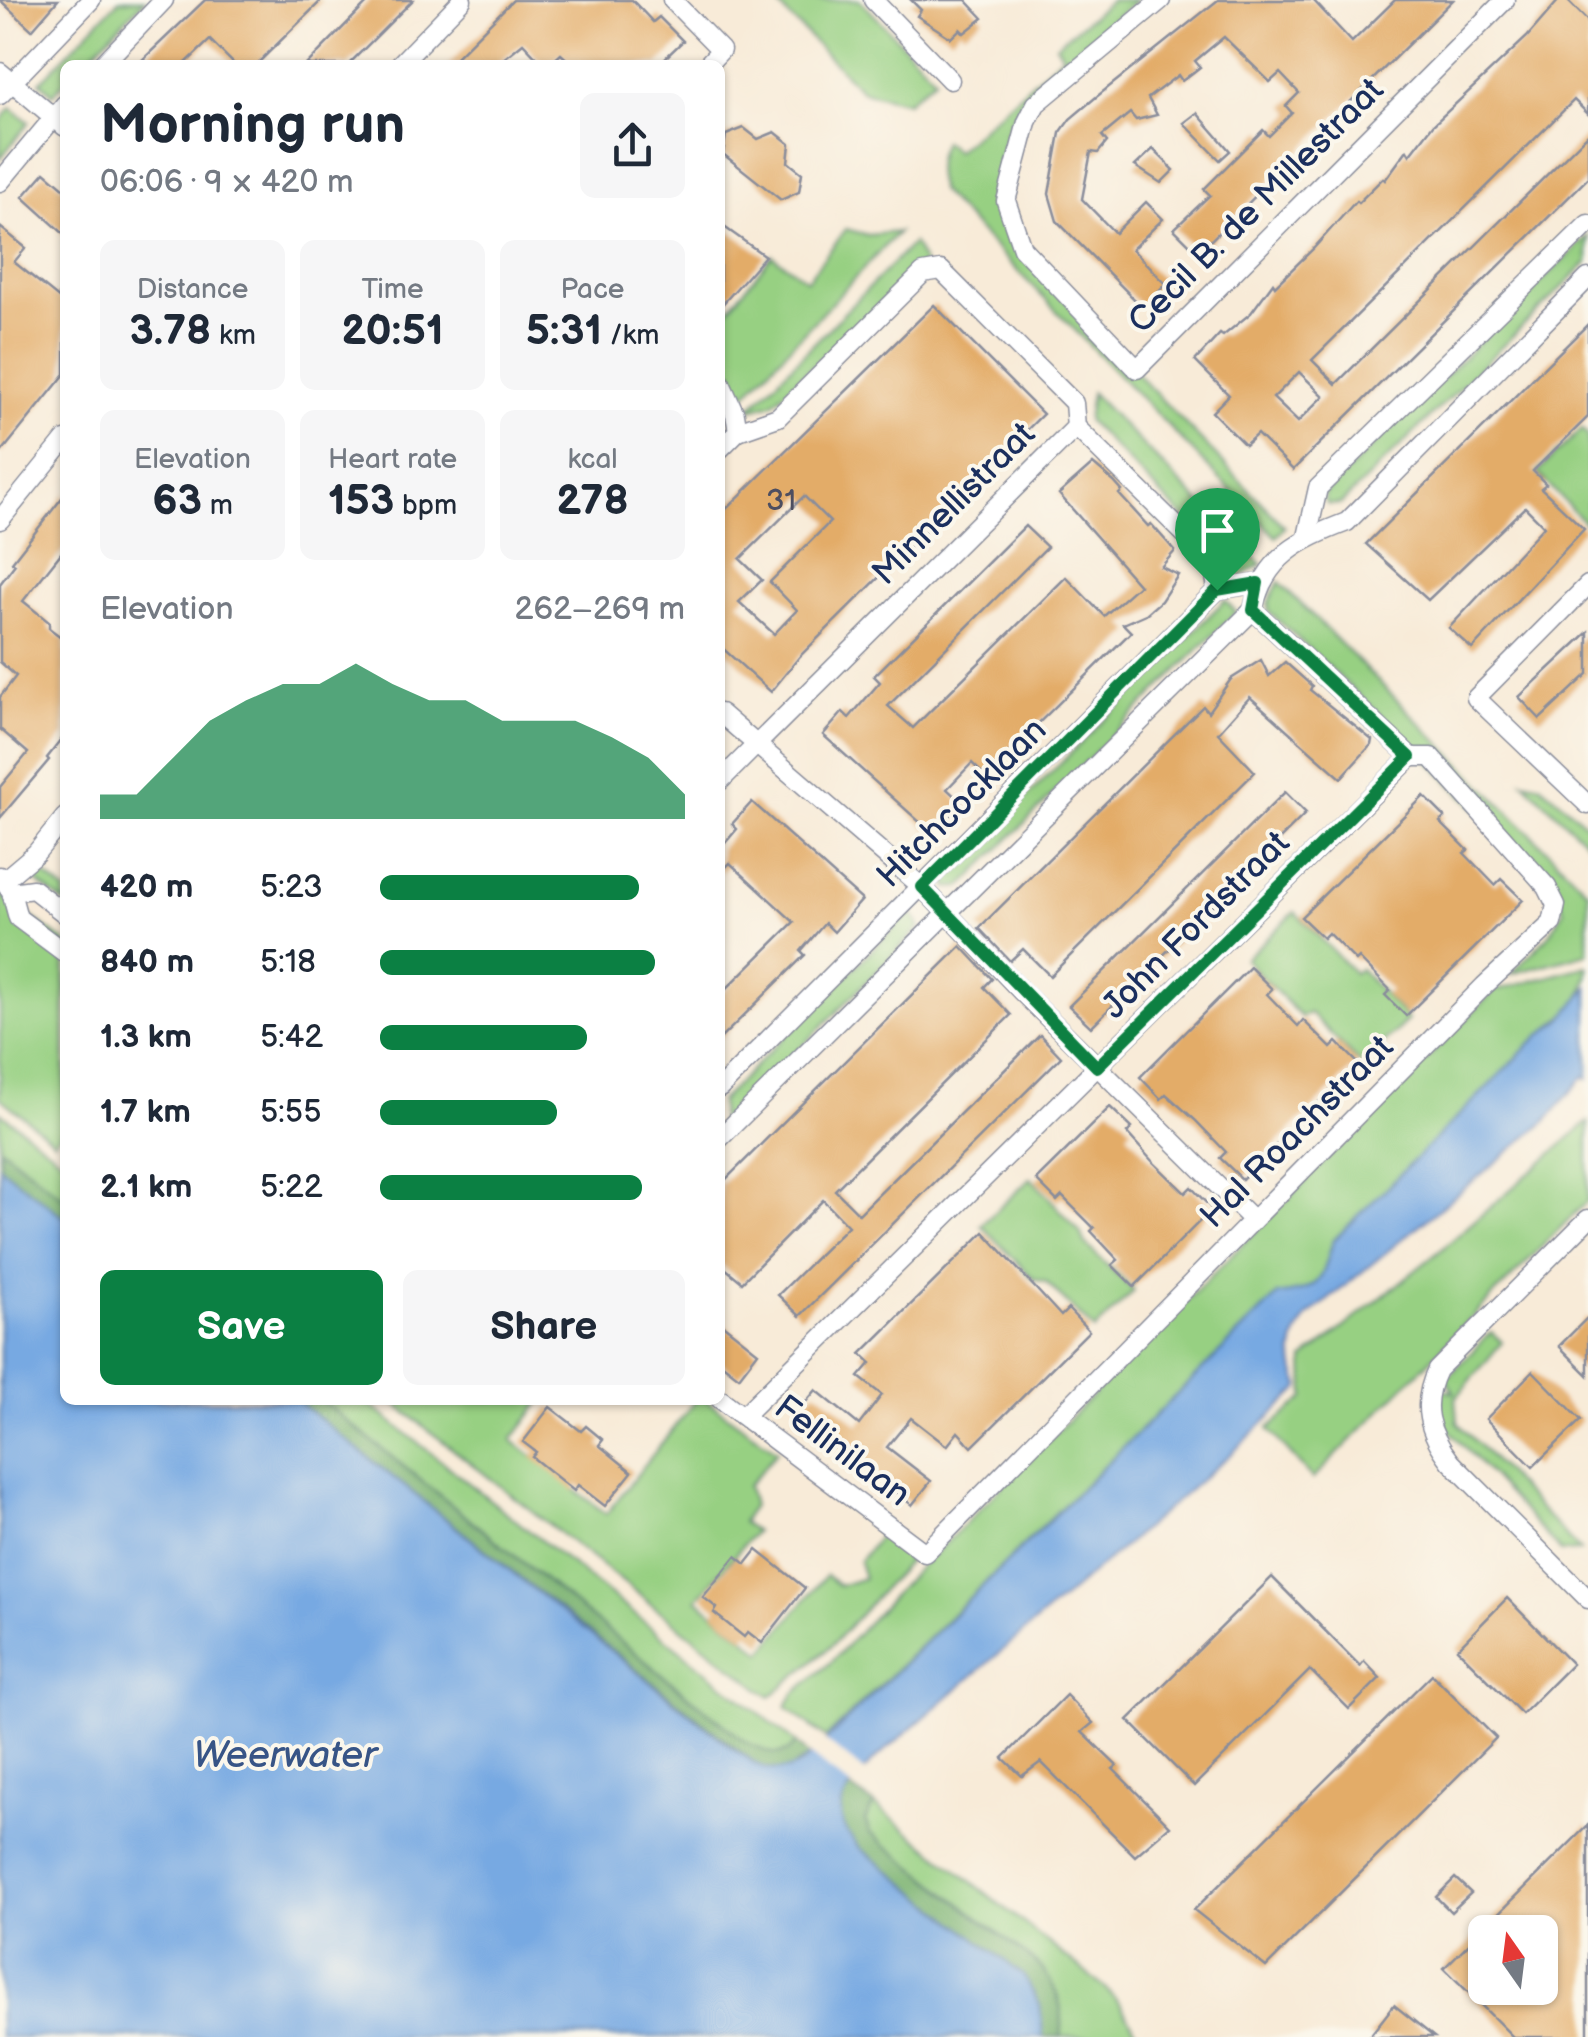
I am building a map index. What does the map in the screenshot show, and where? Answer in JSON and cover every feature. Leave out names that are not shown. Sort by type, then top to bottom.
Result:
[{"type":"street","points":[[60,115],[3,83],[92,0]]},
{"type":"street","points":[[107,60],[164,0]]},
{"type":"street","points":[[404,60],[462,0]]},
{"type":"street","points":[[672,0],[721,50],[711,60]]},
{"type":"street","points":[[872,0],[950,80]]},
{"type":"street","name":"Cecil B. de Millestraat","points":[[1161,0],[1036,104],[1026,122],[1006,200],[1022,248],[1137,369],[1506,0]]},
{"type":"street","points":[[0,182],[60,117]]},
{"type":"street","points":[[1307,537],[1318,488],[1588,224]]},
{"type":"street","points":[[725,444],[738,431],[778,416],[923,273],[942,270],[1074,403],[1076,427]]},
{"type":"street","points":[[1410,757],[1253,610],[1258,583],[1307,537],[1347,522],[1588,278]]},
{"type":"street","points":[[725,392],[738,431]]},
{"type":"street","name":"Minnellistraat","points":[[725,775],[1076,427],[1213,562],[1217,590]]},
{"type":"street","points":[[0,520],[60,446]]},
{"type":"street","points":[[1217,590],[1258,583]]},
{"type":"street","points":[[1588,585],[1476,698],[1588,805]]},
{"type":"street","name":"Hitchcocklaan","points":[[725,1083],[1217,590]]},
{"type":"street","name":"Hitchcocklaan","points":[[725,1133],[1253,610]]},
{"type":"street","points":[[725,717],[922,887],[1253,1220]]},
{"type":"street","name":"John Fordstraat","points":[[744,1415],[1410,757]]},
{"type":"street","name":"Hal Roachstraat","points":[[925,1553],[1484,986],[1552,923],[1556,905],[1547,887],[1431,758],[1410,757]]},
{"type":"street","points":[[5,883],[60,822]]},
{"type":"street","points":[[5,883],[33,889],[60,910]]},
{"type":"street","points":[[5,883],[18,918],[60,949]]},
{"type":"street","points":[[1588,1219],[1437,1370],[1428,1388],[1426,1406],[1436,1442],[1452,1462],[1588,1599]]},
{"type":"street","name":"Fellinilaan","points":[[725,1402],[925,1553]]},
{"type":"green space","points":[[119,0],[145,0],[86,60],[61,60]]},
{"type":"green space","points":[[783,0],[860,0],[935,78],[907,102],[862,91],[778,5]]},
{"type":"green space","points":[[1112,0],[1137,0],[1050,73],[1012,119],[1000,165],[1003,212],[1010,243],[1285,527],[1276,537],[940,191],[936,166],[943,141],[956,151],[1063,55],[1056,45]]},
{"type":"green space","points":[[60,61],[60,86],[53,94],[40,82]]},
{"type":"green space","points":[[11,108],[29,122],[0,159],[0,122]]},
{"type":"green space","points":[[846,229],[868,235],[898,232],[741,399],[725,362],[725,314],[772,255],[807,280]]},
{"type":"green space","points":[[1588,236],[1588,262],[1341,504],[1328,505],[1325,493]]},
{"type":"green space","points":[[913,243],[924,264],[773,403],[748,410]]},
{"type":"green space","points":[[1091,393],[1261,564],[1227,580],[1224,558],[1087,420]]},
{"type":"green space","points":[[1582,429],[1588,436],[1588,527],[1537,472]]},
{"type":"green space","points":[[1279,582],[1588,891],[1588,953],[1511,974],[1549,935],[1564,911],[1558,892],[1418,750],[1269,612],[1268,603]]},
{"type":"green space","points":[[1225,600],[1236,612],[961,887],[948,888],[946,877]]},
{"type":"green space","points":[[1523,781],[1540,784],[1588,825],[1588,844]]},
{"type":"green space","points":[[34,866],[60,887],[60,900],[35,880]]},
{"type":"green space","points":[[0,894],[60,938],[60,1134],[54,1141],[0,1098]]},
{"type":"green space","points":[[1295,912],[1354,973],[1360,969],[1408,1020],[1361,1064],[1310,1013],[1301,1017],[1245,959]]},
{"type":"green space","points":[[913,914],[920,928],[725,1124],[725,1096],[907,915]]},
{"type":"green space","points":[[1588,966],[1584,988],[1573,1006],[1333,1241],[1319,1280],[1305,1290],[1278,1295],[826,1738],[786,1707],[794,1694],[832,1661],[922,1564],[1494,991]]},
{"type":"green space","points":[[0,1112],[60,1158],[60,1195],[0,1147]]},
{"type":"green space","points":[[1588,1122],[1588,1200],[1313,1479],[1268,1429],[1305,1398],[1304,1359],[1441,1250]]},
{"type":"green space","points":[[0,1147],[60,1195],[60,1214],[0,1167]]},
{"type":"green space","points":[[1031,1178],[1080,1232],[1085,1244],[1134,1291],[1094,1330],[1046,1282],[1034,1279],[981,1225]]},
{"type":"green space","points":[[1491,1332],[1502,1342],[1456,1398],[1458,1423],[1580,1551],[1561,1552],[1438,1418],[1442,1389],[1454,1392],[1446,1379]]},
{"type":"green space","points":[[302,1405],[327,1405],[742,1739],[777,1753],[797,1743],[810,1756],[785,1772],[761,1768]]},
{"type":"green space","points":[[327,1405],[370,1405],[797,1743],[777,1753],[742,1739]]},
{"type":"green space","points":[[396,1405],[538,1405],[512,1440],[606,1514],[692,1405],[713,1405],[777,1451],[748,1486],[753,1506],[742,1522],[755,1531],[697,1599],[762,1652],[826,1575],[839,1586],[864,1578],[859,1562],[882,1532],[914,1555],[830,1647],[770,1697]]},
{"type":"green space","points":[[850,1788],[874,1804],[865,1820],[870,1833],[1039,1965],[1058,1998],[1061,2037],[1043,2037],[1040,2005],[1023,1975],[854,1841],[844,1827],[840,1811]]},
{"type":"green space","points":[[874,1804],[1105,1988],[1140,2037],[1061,2037],[1058,1999],[1039,1965],[870,1833],[865,1820]]},
{"type":"water","name":"Weerwater","points":[[1588,987],[1588,1079],[1584,1076],[1545,1122],[1307,1317],[1293,1350],[1298,1390],[1231,1454],[872,1762],[842,1803],[843,1823],[860,1848],[1023,1975],[1040,2005],[1043,2037],[0,2037],[0,1167],[60,1214],[60,1405],[302,1405],[734,1749],[759,1765],[784,1770],[803,1763],[1278,1295],[1305,1289],[1319,1280],[1333,1241],[1539,1036],[1562,1019]]},
{"type":"pier","points":[[820,1737],[868,1774],[855,1790],[806,1752]]},
{"type":"building","points":[[0,0],[58,0],[32,30]]},
{"type":"building","points":[[205,0],[322,0],[261,60],[230,60],[210,40],[189,60],[142,60]]},
{"type":"building","points":[[370,0],[413,0],[353,60],[311,60]]},
{"type":"building","points":[[513,0],[632,0],[653,22],[659,17],[683,41],[663,60],[568,60],[561,54],[554,60],[539,60],[523,43],[502,60],[453,60]]},
{"type":"building","points":[[911,0],[966,0],[983,18],[951,38],[917,16],[921,10]]},
{"type":"building","points":[[1218,0],[1313,0],[1352,42],[1395,0],[1453,0],[1198,253],[1174,229],[1210,195],[1204,189],[1263,130],[1269,136],[1292,113],[1286,106],[1299,93],[1280,73],[1270,82],[1224,37],[1195,61],[1200,67],[1182,81],[1178,75],[1148,98],[1157,115],[1136,120],[1130,113],[1102,136],[1107,142],[1098,153],[1091,152],[1082,199],[1115,233],[1146,202],[1163,219],[1132,249],[1166,284],[1143,308],[1057,221],[1049,194],[1060,133],[1070,119]]},
{"type":"building","points":[[1559,0],[1567,0],[1588,21],[1588,114],[1574,100],[1312,360],[1336,384],[1588,134],[1588,178],[1293,470],[1257,434],[1245,445],[1212,412],[1229,395],[1195,361],[1220,334],[1223,336],[1251,313],[1273,283],[1275,286],[1314,248],[1356,201],[1385,180],[1407,150],[1410,155],[1433,125],[1527,37]],"holes":[[[1299,372],[1324,396],[1298,422],[1273,398]]]},
{"type":"building","points":[[1197,113],[1230,151],[1220,160],[1184,123]]},
{"type":"building","points":[[744,128],[758,139],[775,132],[790,144],[788,162],[802,173],[799,192],[781,200],[725,156],[726,135]]},
{"type":"building","points":[[1153,149],[1174,170],[1161,183],[1135,166]]},
{"type":"building","points":[[45,172],[60,185],[60,230],[23,197]]},
{"type":"building","points":[[0,227],[26,248],[14,262],[60,299],[60,380],[0,454]]},
{"type":"building","points":[[725,228],[765,256],[725,301]]},
{"type":"building","points":[[934,305],[1043,414],[800,656],[771,692],[725,651],[725,510]],"holes":[[[804,496],[830,522],[770,582],[797,610],[774,634],[739,602],[762,580],[740,559]]]},
{"type":"building","points":[[1588,324],[1588,417],[1533,471],[1546,484],[1541,488],[1584,529],[1472,649],[1449,628],[1544,526],[1525,507],[1428,600],[1366,544]]},
{"type":"building","points":[[1093,464],[1175,551],[1161,567],[1178,575],[1161,601],[1146,614],[1123,624],[1131,632],[985,776],[972,763],[947,789],[961,802],[933,834],[823,735],[843,712],[849,718],[880,682],[874,676],[1025,526],[1047,547],[888,706],[913,728],[1066,577],[1104,616],[1139,585],[1059,494]]},
{"type":"building","points":[[60,500],[60,554],[23,601],[60,636],[60,741],[0,818],[0,787],[28,753],[0,729],[0,697],[16,676],[0,662],[0,584],[15,564],[12,562]]},
{"type":"building","points":[[1588,632],[1588,674],[1540,719],[1519,697]]},
{"type":"building","points":[[1261,660],[1269,676],[1285,662],[1312,686],[1310,690],[1372,740],[1371,745],[1341,778],[1250,697],[1218,733],[1255,772],[1050,976],[1023,949],[1010,961],[979,928],[1203,706],[1208,712],[1231,679]]},
{"type":"building","points":[[1285,792],[1306,813],[1091,1027],[1069,1006]]},
{"type":"building","points":[[1424,796],[1445,817],[1440,822],[1468,850],[1464,853],[1495,885],[1501,879],[1523,900],[1406,1016],[1385,995],[1390,990],[1359,958],[1356,961],[1328,933],[1323,938],[1301,917]]},
{"type":"building","points":[[752,802],[862,900],[834,932],[825,923],[801,951],[805,955],[725,1034],[725,990],[794,922],[730,863],[725,868],[725,843],[737,829],[732,824]]},
{"type":"building","points":[[961,946],[992,979],[984,987],[1011,1015],[835,1190],[859,1214],[1040,1035],[1061,1057],[800,1316],[778,1295],[848,1226],[823,1200],[742,1282],[725,1268],[725,1180]]},
{"type":"building","points":[[1250,967],[1272,989],[1267,994],[1298,1026],[1303,1020],[1331,1048],[1337,1042],[1358,1063],[1242,1179],[1220,1158],[1226,1152],[1195,1120],[1166,1094],[1161,1099],[1140,1077]]},
{"type":"building","points":[[1110,1107],[1132,1128],[1127,1133],[1153,1162],[1185,1193],[1191,1187],[1212,1209],[1134,1287],[1112,1265],[1118,1260],[1091,1231],[1094,1228],[1062,1196],[1057,1201],[1036,1180]]},
{"type":"building","points":[[984,1232],[1061,1316],[1068,1309],[1089,1331],[972,1447],[958,1432],[947,1446],[911,1418],[887,1447],[931,1481],[912,1505],[794,1416],[816,1390],[859,1425],[882,1395],[859,1377],[871,1363],[861,1354]]},
{"type":"building","points":[[1588,1317],[1588,1375],[1559,1346]]},
{"type":"building","points":[[725,1326],[758,1352],[739,1377],[725,1366]]},
{"type":"building","points":[[1533,1371],[1581,1420],[1533,1467],[1486,1419]]},
{"type":"building","points":[[550,1407],[581,1431],[586,1426],[603,1440],[599,1445],[632,1472],[605,1506],[578,1485],[574,1491],[532,1457],[536,1452],[523,1442]]},
{"type":"building","points":[[757,1550],[805,1588],[762,1643],[748,1632],[744,1637],[714,1613],[717,1608],[703,1597],[736,1556],[746,1564]]},
{"type":"building","points":[[1272,1577],[1360,1666],[1364,1661],[1380,1678],[1349,1709],[1310,1670],[1194,1786],[1128,1720]]},
{"type":"building","points":[[1507,1598],[1572,1664],[1522,1714],[1457,1649]]},
{"type":"building","points":[[1432,1674],[1496,1738],[1266,1967],[1194,1910]]},
{"type":"building","points":[[1066,1695],[1093,1723],[1082,1732],[1170,1826],[1135,1856],[1041,1762],[1022,1776],[1003,1758]]},
{"type":"building","points":[[1588,1825],[1588,2037],[1513,2037],[1481,2005],[1558,2005],[1558,1915],[1497,1915]]},
{"type":"building","points":[[1455,1878],[1471,1893],[1451,1912],[1436,1897]]},
{"type":"building","points":[[1468,1944],[1468,1992],[1444,1968]]},
{"type":"building","points":[[1394,2005],[1434,2037],[1369,2037]]},
{"type":"route","points":[[1258,583],[1253,610],[1410,757],[1097,1067],[922,887],[1217,590],[1258,583]]}]
